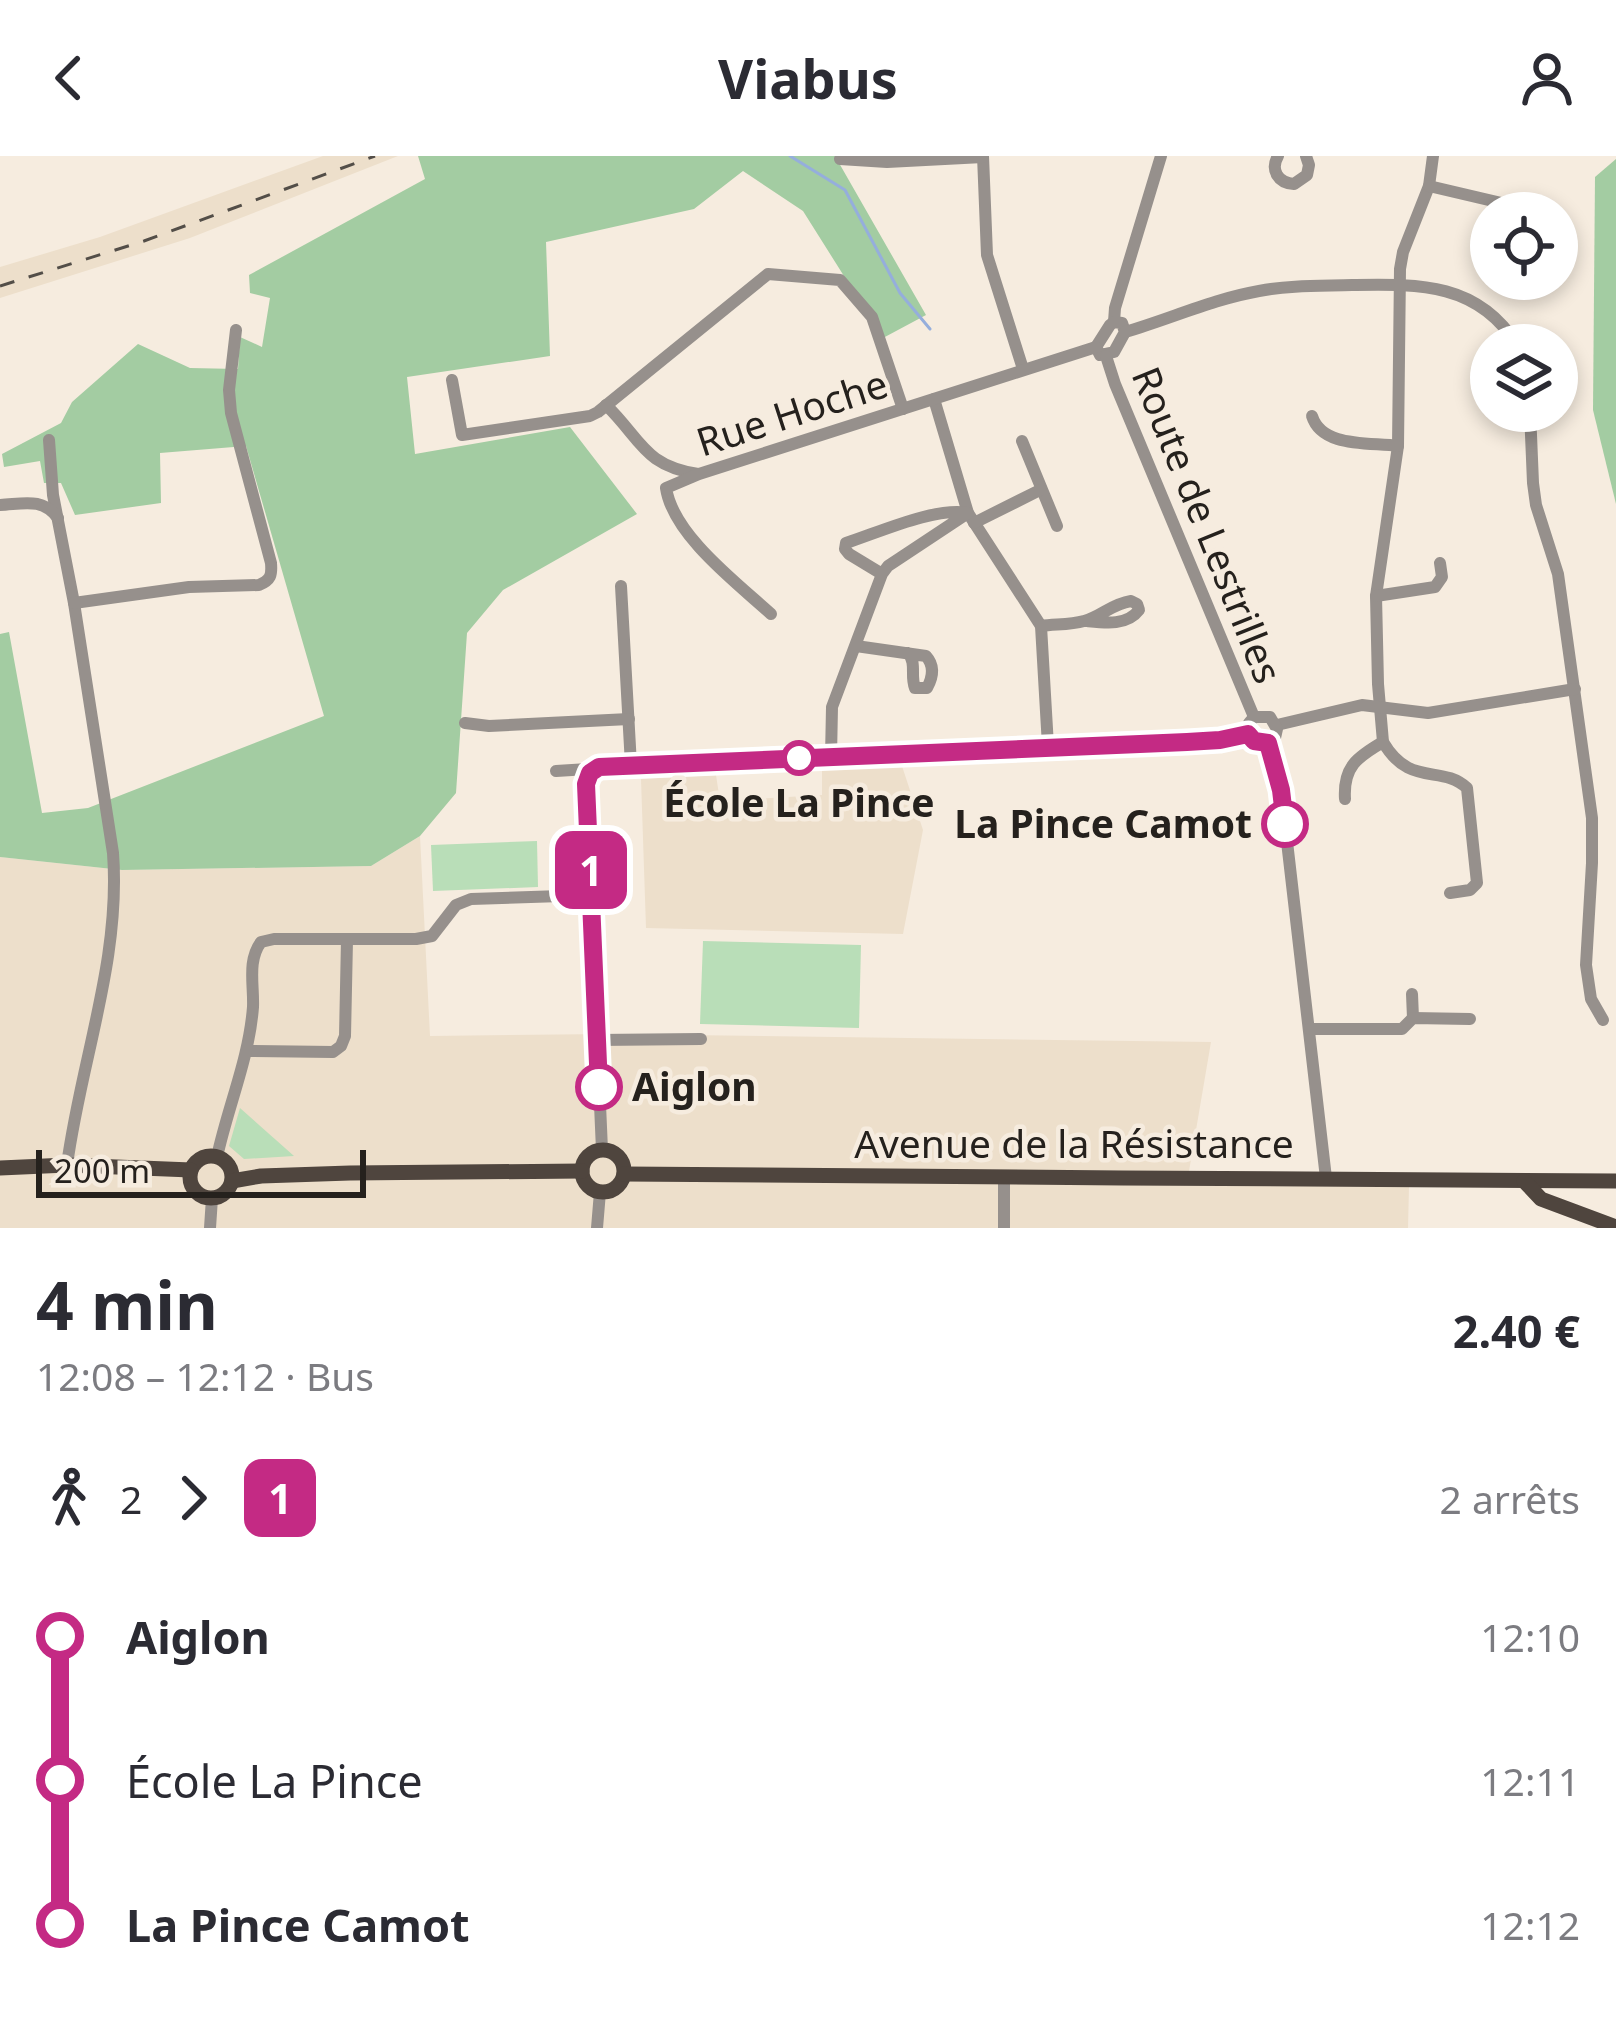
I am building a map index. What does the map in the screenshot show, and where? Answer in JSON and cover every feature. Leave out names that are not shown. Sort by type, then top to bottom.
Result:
[{"type":"main road","points":[[602,1150],[619,1156],[624,1174],[616,1188],[600,1192],[587,1184],[582,1171],[586,1159],[602,1150]]},
{"type":"main road","points":[[205,1157],[218,1157],[228,1164],[231,1175],[225,1193],[212,1198],[200,1195],[191,1175],[205,1157]]},
{"type":"main road","points":[[0,1168],[67,1165],[191,1175]]},
{"type":"main road","points":[[23,1169],[39,1174],[191,1175]]},
{"type":"main road","points":[[231,1175],[582,1171]]},
{"type":"main road","name":"Avenue de la Résistance","points":[[624,1174],[1616,1181]]},
{"type":"main road","points":[[1524,1181],[1540,1199],[1616,1226]]},
{"type":"street","name":"Route de Lestrilles","points":[[1120,327],[1114,308],[1161,156]]},
{"type":"street","points":[[1278,156],[1276,174],[1288,184],[1307,175],[1306,156]]},
{"type":"street","points":[[1433,156],[1429,186],[1403,253],[1398,446],[1376,596],[1383,742],[1414,773],[1457,779],[1467,788],[1478,883],[1470,890],[1450,893]]},
{"type":"street","points":[[840,159],[887,162],[983,157],[987,255],[1023,369]]},
{"type":"street","points":[[1429,186],[1470,199]]},
{"type":"street","points":[[452,380],[462,435],[590,416],[768,274],[840,280],[872,317],[903,409]]},
{"type":"street","points":[[1101,351],[1114,352],[1120,327],[1258,291],[1307,286],[1429,287],[1470,299],[1502,324]]},
{"type":"street","points":[[74,603],[189,586],[260,584],[272,575],[231,413],[236,330]]},
{"type":"street","name":"Route de Lestrilles","points":[[1101,351],[1254,717]]},
{"type":"street","name":"Rue Hoche","points":[[770,614],[695,542],[668,503],[666,488],[1023,369],[1101,351]]},
{"type":"street","points":[[934,399],[971,518],[1041,626],[1048,746]]},
{"type":"street","points":[[607,405],[652,458],[699,474]]},
{"type":"street","points":[[1312,416],[1326,437],[1398,446]]},
{"type":"street","points":[[1531,432],[1536,505],[1558,574],[1592,818],[1586,965],[1591,998],[1603,1020]]},
{"type":"street","points":[[50,440],[53,495],[74,603],[115,885],[112,936],[67,1165]]},
{"type":"street","points":[[1022,441],[1057,526]]},
{"type":"street","points":[[831,757],[832,707],[888,566],[971,518],[1040,490]]},
{"type":"street","points":[[0,506],[40,502],[58,519]]},
{"type":"street","points":[[882,574],[849,554],[846,543],[938,514],[955,511],[971,518]]},
{"type":"street","points":[[1376,596],[1435,587],[1442,577],[1440,562]]},
{"type":"street","points":[[621,586],[631,765]]},
{"type":"street","points":[[1041,626],[1087,621]]},
{"type":"street","points":[[856,646],[908,653]]},
{"type":"street","points":[[1277,725],[1347,708],[1379,705],[1428,713],[1575,689]]},
{"type":"street","points":[[1248,734],[1254,717],[1265,715],[1277,725]]},
{"type":"street","points":[[466,723],[628,719]]},
{"type":"street","points":[[1248,734],[1254,741],[1268,743],[1275,738],[1277,725]]},
{"type":"street","points":[[556,771],[1187,742],[1248,734]]},
{"type":"street","points":[[1345,800],[1349,770],[1360,755],[1383,742]]},
{"type":"street","name":"Route de Lestrilles","points":[[1268,743],[1281,790],[1326,1178]]},
{"type":"street","points":[[595,770],[586,784],[602,1150]]},
{"type":"street","points":[[218,1157],[247,1051],[252,964],[261,942],[432,936],[456,904],[471,899],[592,895]]},
{"type":"street","points":[[247,1051],[333,1052],[341,1046],[347,940]]},
{"type":"street","points":[[1412,994],[1413,1018]]},
{"type":"street","points":[[1310,1029],[1402,1029],[1413,1018],[1470,1019]]},
{"type":"street","points":[[597,1040],[701,1039]]},
{"type":"street","points":[[1004,1177],[1004,1228]]},
{"type":"street","points":[[597,1228],[600,1192]]},
{"type":"street","points":[[210,1228],[212,1198]]},
{"type":"shaded area","points":[[323,156],[398,156],[190,238],[0,298],[0,267],[100,237]]},
{"type":"shaded area","points":[[902,766],[923,830],[903,934],[646,928],[641,779],[716,775],[720,801],[822,795],[822,770]]},
{"type":"shaded area","points":[[420,836],[430,1036],[1211,1042],[1188,1177],[1409,1187],[1408,1228],[0,1228],[0,857],[122,870],[371,866]]},
{"type":"green space","points":[[418,156],[835,156],[926,315],[883,338],[803,211],[743,171],[694,209],[546,242],[550,356],[407,377],[415,454],[570,427],[637,514],[503,590],[467,633],[456,793],[420,836],[371,866],[122,870],[0,857],[0,634],[9,632],[42,813],[88,808],[324,716],[246,446],[160,453],[161,503],[75,515],[61,483],[44,483],[40,461],[4,467],[2,454],[61,423],[72,402],[138,344],[190,368],[238,369],[240,337],[262,347],[270,298],[250,293],[249,275],[425,179]]},
{"type":"green space","points":[[1616,159],[1616,504],[1593,410],[1595,177]]},
{"type":"green space","points":[[537,841],[538,887],[433,891],[431,845]]},
{"type":"green space","points":[[703,941],[861,945],[859,1028],[700,1024]]},
{"type":"green space","points":[[240,1108],[294,1156],[244,1159],[229,1146]]},
{"type":"waterway","points":[[790,156],[845,190],[900,293],[930,329]]},
{"type":"railway","points":[[0,286],[144,241],[375,156]]},
{"type":"bus line","name":"1","points":[[599,1087],[586,784],[599,767],[1187,742],[1248,734],[1254,741],[1268,743],[1285,824]]},
{"type":"place","name":"École La Pince","points":[[799,758]]},
{"type":"place","name":"La Pince Camot","points":[[1285,824]]},
{"type":"place","name":"Aiglon","points":[[599,1087]]}]
